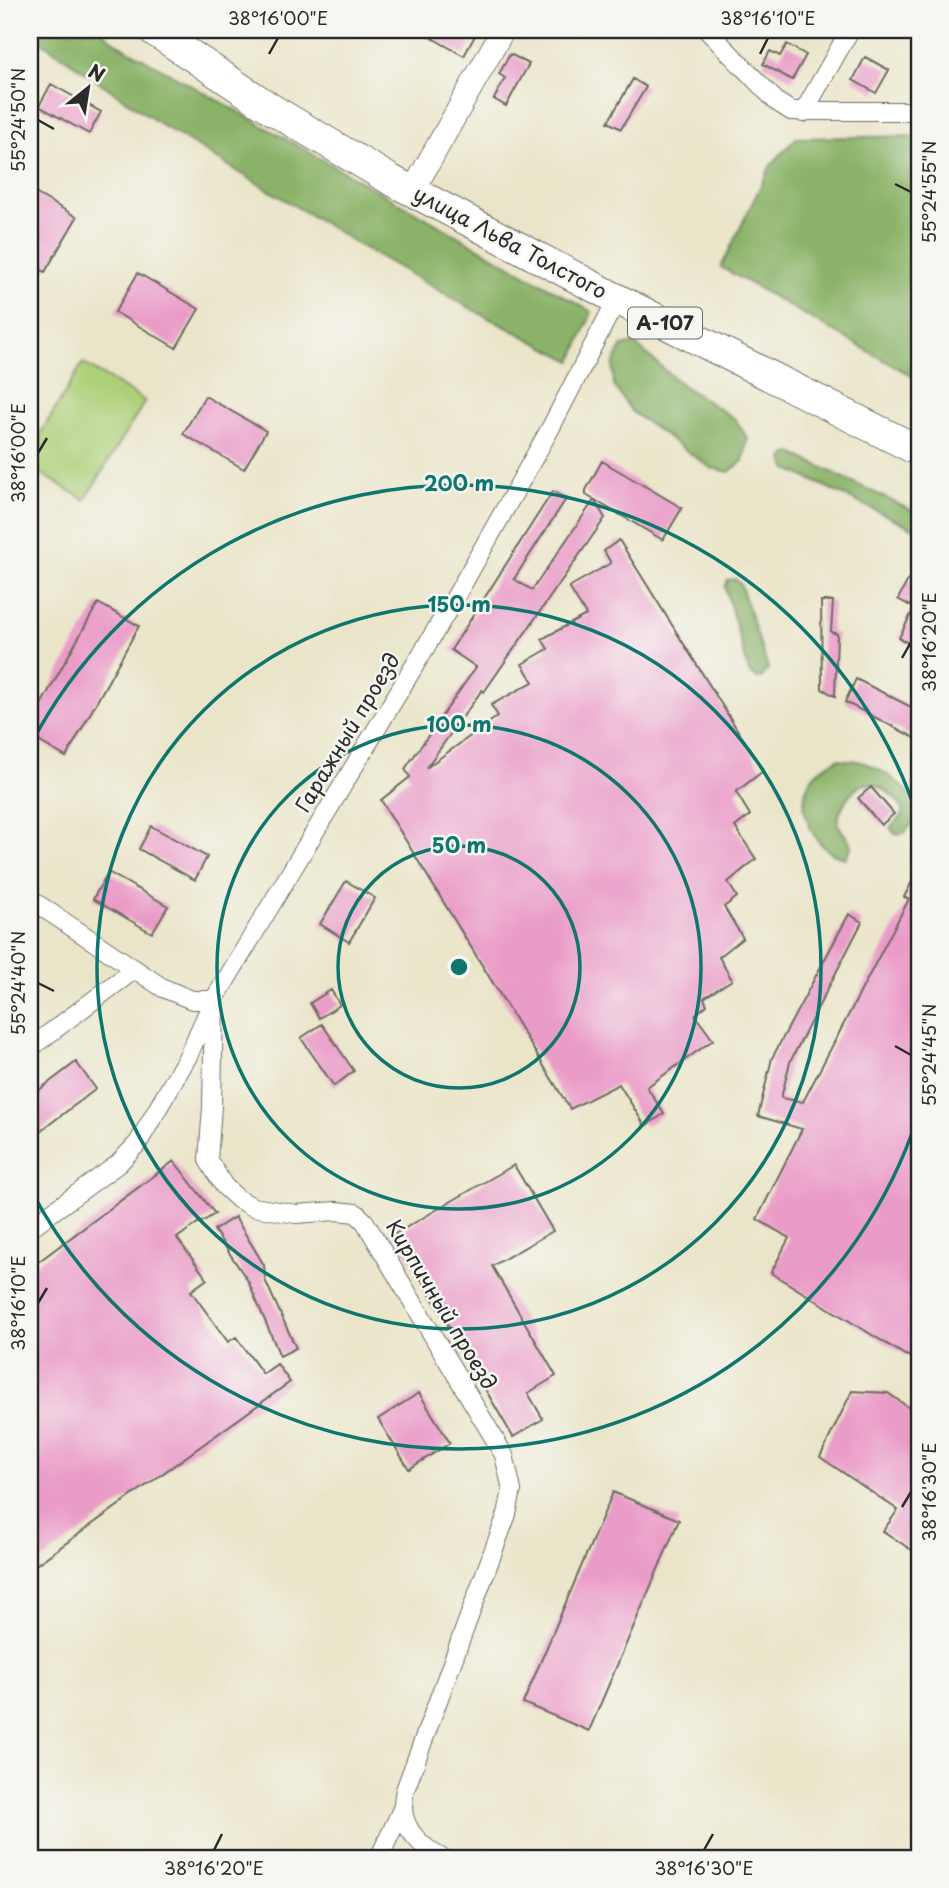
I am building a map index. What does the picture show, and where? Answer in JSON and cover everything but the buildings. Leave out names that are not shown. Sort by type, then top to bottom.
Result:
[{"type":"highway","name":"улица Льва Толстого","points":[[153,30],[273,110],[412,192],[919,451]]},
{"type":"street","points":[[412,192],[503,30]]},
{"type":"street","points":[[707,30],[777,102],[790,111],[919,111]]},
{"type":"street","points":[[803,113],[850,30]]},
{"type":"street","name":"Гаражный проезд","points":[[30,1228],[118,1164],[138,1143],[188,1056],[214,1000],[452,603],[550,429],[617,299]]},
{"type":"street","points":[[30,899],[163,988],[192,1000],[214,1000]]},
{"type":"street","points":[[30,1048],[135,969]]},
{"type":"street","name":"Кирпичный проезд","points":[[214,1000],[208,1160],[224,1186],[238,1199],[253,1207],[296,1214],[336,1211],[356,1213],[365,1222],[504,1455],[512,1490],[507,1514],[405,1790],[402,1809]]},
{"type":"street","points":[[379,1858],[402,1809]]},
{"type":"street","points":[[402,1809],[411,1833],[427,1850],[442,1858]]},
{"type":"green space","points":[[30,30],[100,30],[118,44],[592,312],[572,361],[479,313],[366,249],[163,126],[30,34]]},
{"type":"green space","points":[[919,136],[919,380],[721,267],[771,165],[796,138]]},
{"type":"green space","points":[[634,343],[682,385],[735,419],[748,439],[743,461],[729,472],[711,468],[632,412],[614,386],[613,365],[622,346]]},
{"type":"green space","points":[[83,363],[145,401],[85,500],[30,467],[30,451]]},
{"type":"green space","points":[[792,453],[919,514],[919,531],[786,468],[783,459]]},
{"type":"green space","points":[[735,579],[740,583],[768,668],[762,677],[757,678],[749,672],[725,587],[728,580]]},
{"type":"green space","points":[[838,759],[858,761],[885,773],[918,802],[918,817],[904,833],[895,834],[890,828],[903,815],[898,802],[873,784],[857,788],[850,794],[837,823],[852,845],[845,858],[830,852],[815,836],[804,805],[805,794],[815,774]]}]
